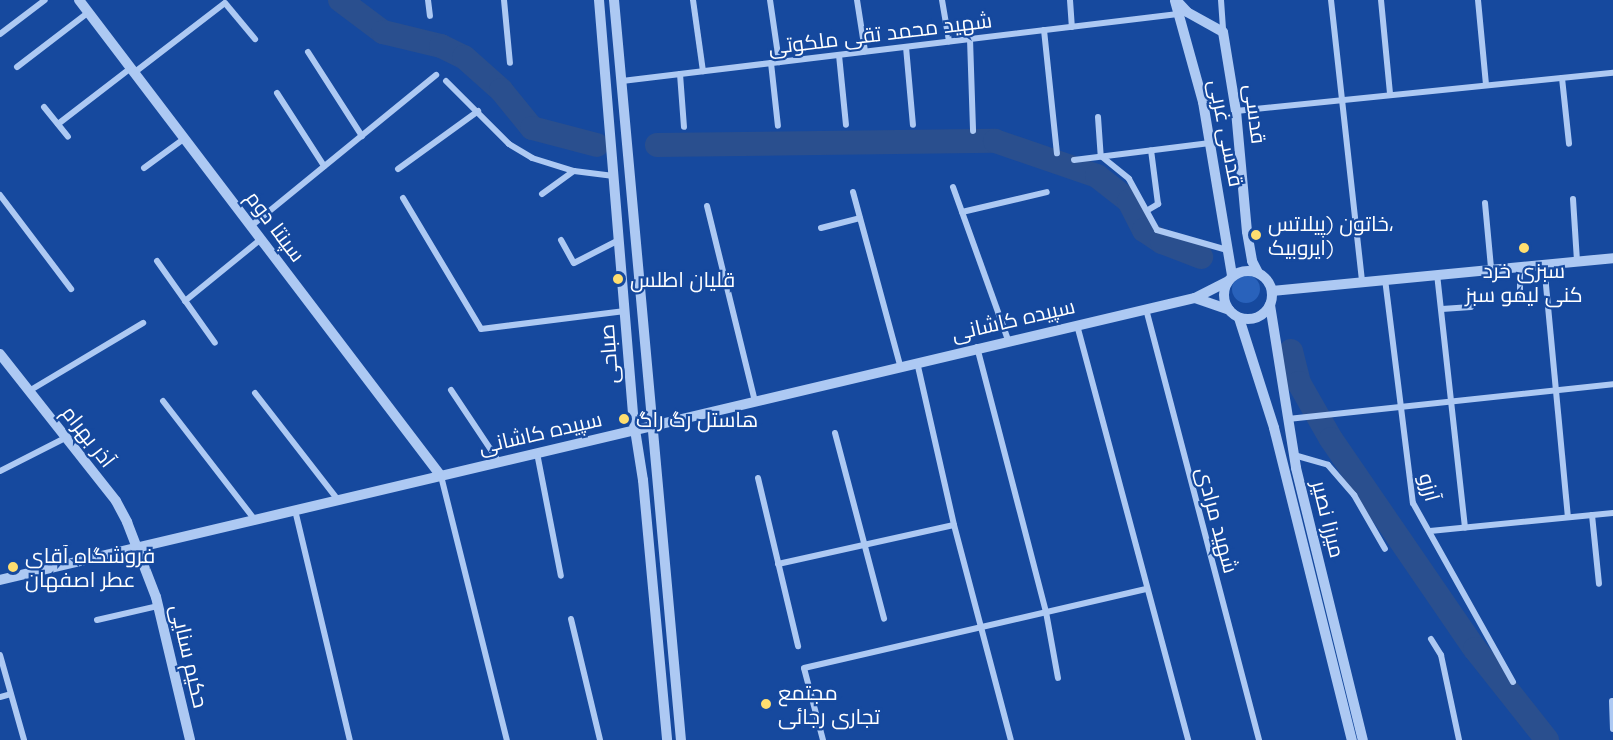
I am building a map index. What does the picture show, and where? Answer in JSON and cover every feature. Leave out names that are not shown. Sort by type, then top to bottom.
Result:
[{"type":"street","points":[[0,34],[45,0]]},
{"type":"street","name":"سپنتا دوم","points":[[79,0],[441,476]]},
{"type":"street","points":[[429,0],[430,16]]},
{"type":"street","points":[[504,0],[510,63]]},
{"type":"street","name":"صباحی","points":[[599,0],[635,430],[667,740]]},
{"type":"street","name":"صباحی","points":[[614,0],[681,740]]},
{"type":"street","points":[[693,0],[703,71]]},
{"type":"street","points":[[770,0],[779,62]]},
{"type":"street","points":[[857,0],[865,51]]},
{"type":"street","points":[[942,0],[948,41]]},
{"type":"street","points":[[1070,0],[1072,27]]},
{"type":"street","points":[[1175,0],[1188,12],[1223,32]]},
{"type":"street","name":"قدسی غربی","points":[[1175,0],[1210,143],[1228,251],[1230,279]]},
{"type":"street","points":[[1221,0],[1223,32]]},
{"type":"street","points":[[1331,0],[1362,281]]},
{"type":"street","points":[[1381,0],[1390,94]]},
{"type":"street","points":[[1478,0],[1486,85]]},
{"type":"street","points":[[58,124],[225,3],[255,39]]},
{"type":"street","points":[[17,67],[89,12]]},
{"type":"street","name":"شهید محمد تقی ملکوتی","points":[[622,81],[1179,14]]},
{"type":"street","points":[[1044,30],[1057,153]]},
{"type":"street","name":"قدسی","points":[[1223,32],[1236,111],[1247,232],[1252,261],[1258,273]]},
{"type":"street","points":[[970,39],[973,131]]},
{"type":"street","points":[[906,47],[913,125]]},
{"type":"street","points":[[308,52],[362,136]]},
{"type":"street","points":[[839,55],[846,125]]},
{"type":"street","points":[[771,63],[778,126]]},
{"type":"street","points":[[680,74],[684,127]]},
{"type":"street","points":[[1236,111],[1390,94],[1613,74]]},
{"type":"street","points":[[252,226],[436,75]]},
{"type":"street","points":[[1562,78],[1569,144]]},
{"type":"street","points":[[446,81],[509,144],[532,158],[574,171],[614,176]]},
{"type":"street","points":[[277,93],[324,166]]},
{"type":"street","points":[[44,107],[68,136]]},
{"type":"street","points":[[398,169],[478,111]]},
{"type":"street","points":[[1098,117],[1101,156],[1129,179],[1157,230],[1228,251]]},
{"type":"street","points":[[144,168],[185,138]]},
{"type":"street","points":[[1074,160],[1210,143]]},
{"type":"street","points":[[1148,210],[1158,204],[1151,150]]},
{"type":"street","points":[[542,194],[574,171]]},
{"type":"street","points":[[953,187],[1008,340]]},
{"type":"street","points":[[853,192],[900,365]]},
{"type":"street","points":[[962,212],[1047,192]]},
{"type":"street","points":[[0,195],[71,289]]},
{"type":"street","points":[[403,198],[481,329],[625,311]]},
{"type":"street","points":[[1573,199],[1577,261]]},
{"type":"street","points":[[1485,203],[1491,268]]},
{"type":"street","points":[[707,206],[755,401]]},
{"type":"street","points":[[821,228],[860,218]]},
{"type":"street","points":[[185,301],[262,239]]},
{"type":"street","points":[[561,240],[574,263],[619,240]]},
{"type":"street","points":[[1272,291],[1384,278],[1613,258]]},
{"type":"street","points":[[157,261],[214,343]]},
{"type":"street","points":[[1544,264],[1558,391],[1568,518]]},
{"type":"street","points":[[1520,266],[1520,298]]},
{"type":"street","points":[[1195,298],[1229,310],[1239,318],[1257,318],[1270,304],[1272,291],[1258,273],[1245,271],[1230,279],[1224,299],[1229,310]]},
{"type":"street","points":[[1437,273],[1465,527]]},
{"type":"street","name":"آرزو","points":[[1384,278],[1413,502],[1430,531],[1443,562],[1513,682]]},
{"type":"street","name":"سپیده کاشانی","points":[[0,580],[900,365],[1195,298],[1230,279]]},
{"type":"street","name":"میرزا نصیر","points":[[1270,304],[1294,455],[1362,740]]},
{"type":"street","points":[[1442,309],[1471,307]]},
{"type":"street","name":"شهید مرادی","points":[[1146,309],[1259,740]]},
{"type":"street","name":"میرزا نصیر","points":[[1239,318],[1275,432],[1352,740]]},
{"type":"street","points":[[29,391],[143,323]]},
{"type":"street","points":[[1077,324],[1188,740]]},
{"type":"street","points":[[977,347],[1046,612],[1058,678]]},
{"type":"street","name":"آذر بهرام","points":[[0,354],[116,501],[140,548]]},
{"type":"street","points":[[917,361],[954,525],[1011,740]]},
{"type":"street","points":[[1275,432],[1289,424],[1333,415],[1613,384]]},
{"type":"street","points":[[451,390],[499,462]]},
{"type":"street","points":[[255,393],[338,500]]},
{"type":"street","points":[[163,401],[255,520]]},
{"type":"street","points":[[835,433],[884,619]]},
{"type":"street","points":[[0,471],[65,438]]},
{"type":"street","points":[[537,453],[561,576]]},
{"type":"street","points":[[1294,455],[1328,465],[1354,495],[1385,549]]},
{"type":"street","points":[[441,476],[507,740]]},
{"type":"street","points":[[758,478],[798,646]]},
{"type":"street","points":[[295,510],[350,740]]},
{"type":"street","points":[[1430,531],[1613,513]]},
{"type":"street","points":[[1592,515],[1599,584]]},
{"type":"street","points":[[778,564],[954,525]]},
{"type":"street","name":"حکیم سنایی","points":[[140,548],[158,606],[190,740]]},
{"type":"street","points":[[823,740],[804,668],[980,625],[1146,589]]},
{"type":"street","points":[[97,620],[158,606]]},
{"type":"street","points":[[571,619],[600,740]]},
{"type":"street","points":[[1431,639],[1441,655],[1459,740]]},
{"type":"street","points":[[0,655],[24,740]]},
{"type":"street","points":[[0,697],[11,694]]},
{"type":"street","points":[[1612,702],[1613,729]]},
{"type":"shaded area","points":[[1246,275],[1256,279],[1260,289],[1256,299],[1246,303],[1236,299],[1232,289],[1236,279]]},
{"type":"waterway","points":[[340,0],[383,32],[441,46],[464,57],[501,90],[532,128],[597,145]]},
{"type":"waterway","points":[[657,145],[995,141],[1097,176],[1129,201],[1144,230],[1162,242],[1201,257]]},
{"type":"waterway","points":[[1291,351],[1299,383],[1331,439],[1475,649],[1547,740]]},
{"type":"place","name":"خاتون (پیلاتس، ایروبیک)","points":[[1256,235]]},
{"type":"place","name":"سبزی خرد کنی لیمو سبز","points":[[1524,248]]},
{"type":"place","name":"قلیان اطلس","points":[[618,279]]},
{"type":"place","name":"هاستل رگ راگ","points":[[624,419]]},
{"type":"place","name":"فروشگاه آقای عطر اصفهان","points":[[13,567]]},
{"type":"place","name":"مجتمع تجاری رجائی","points":[[766,704]]}]
